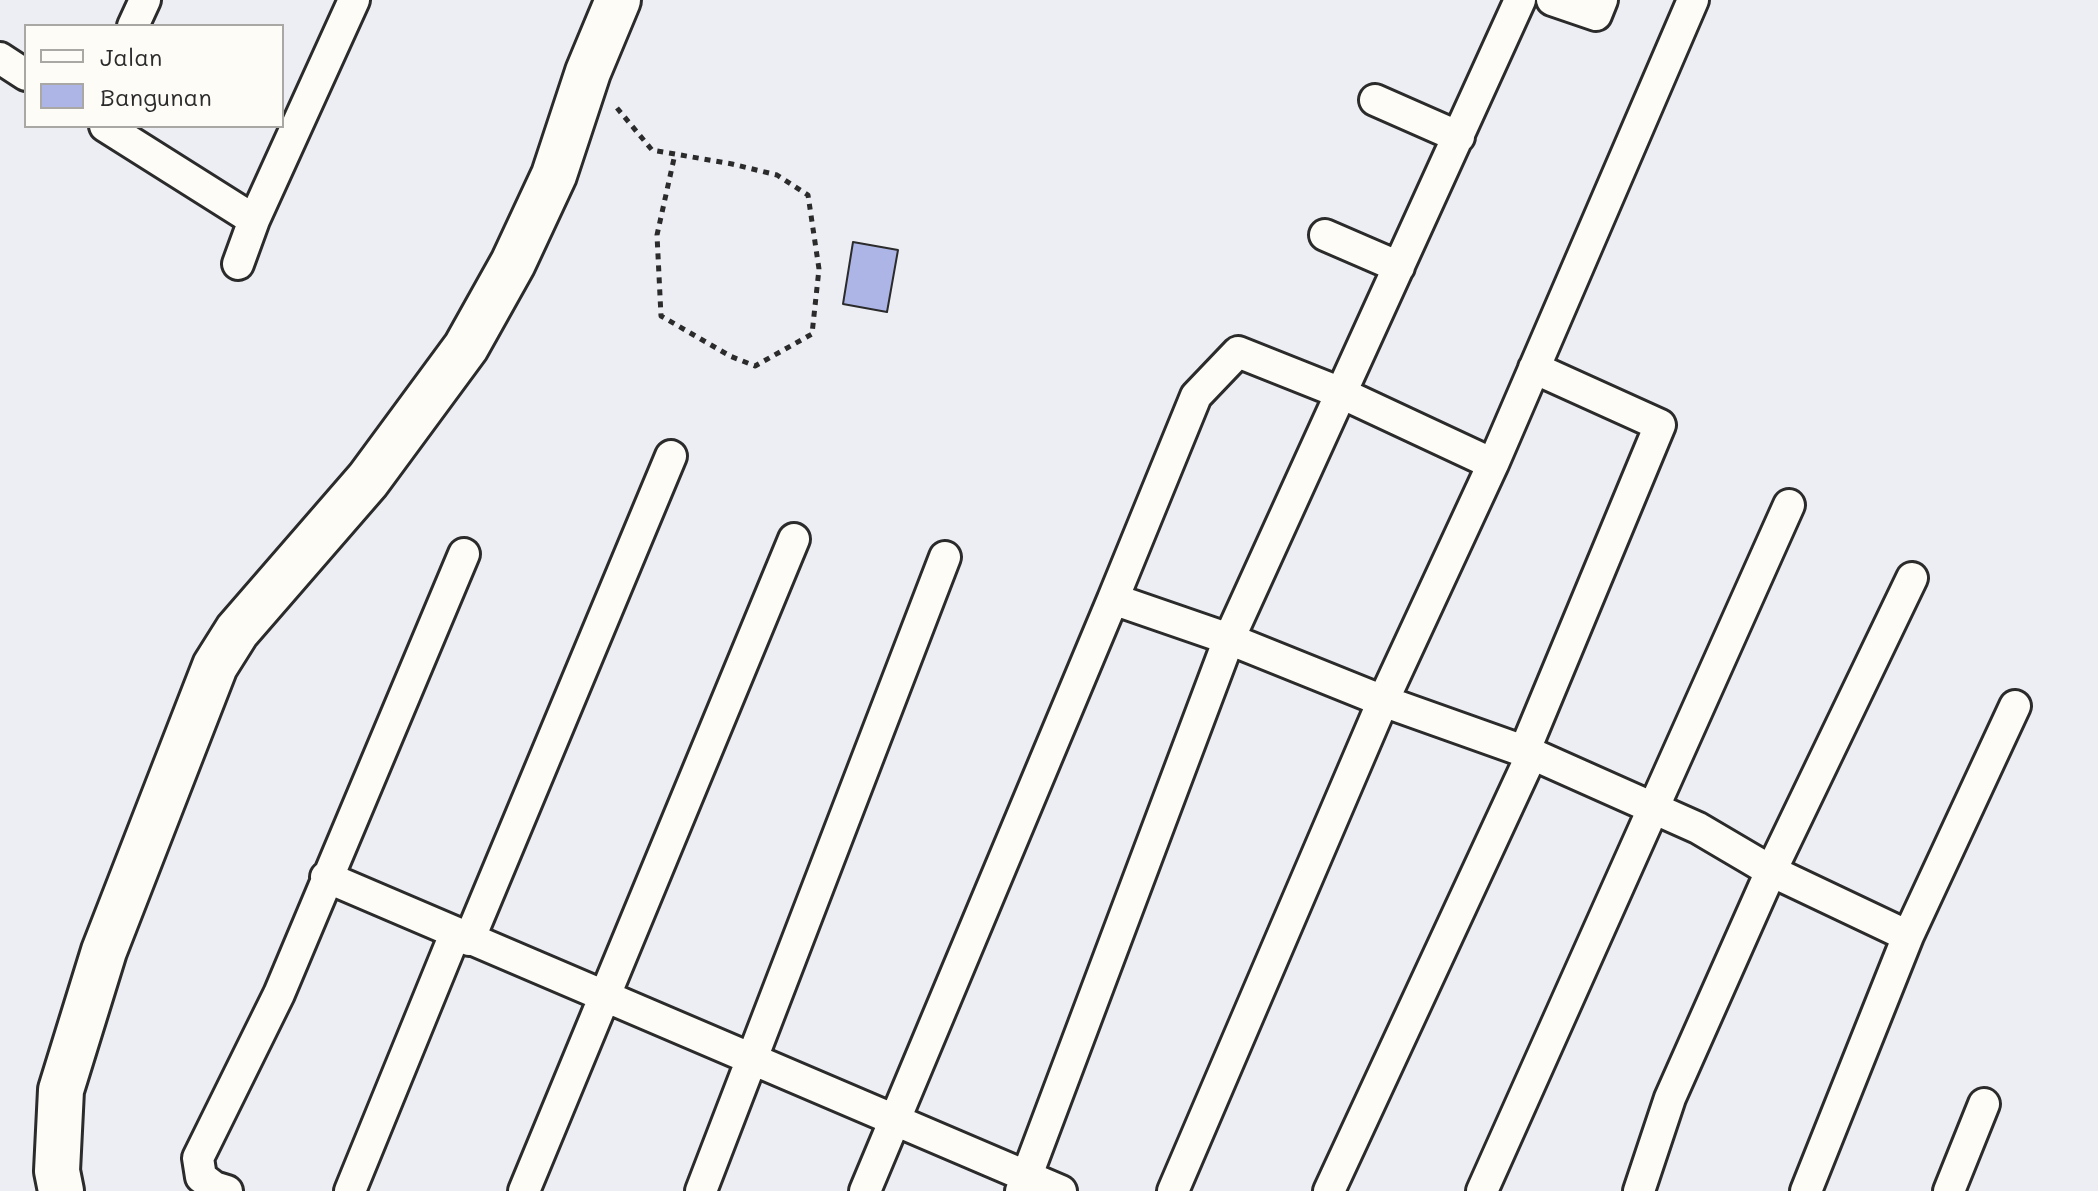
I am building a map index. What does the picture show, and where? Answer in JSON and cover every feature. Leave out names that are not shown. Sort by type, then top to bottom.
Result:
[{"type":"main road","points":[[61,1191],[57,1171],[61,1090],[104,951],[215,666],[237,631],[368,480],[466,347],[513,263],[554,175],[588,72],[618,0]]},
{"type":"street","points":[[134,24],[145,0]]},
{"type":"street","points":[[238,264],[254,220],[354,0]]},
{"type":"street","points":[[1024,1184],[1229,639],[1520,0]]},
{"type":"street","points":[[1552,0],[1596,15],[1602,0]]},
{"type":"street","points":[[1173,1191],[1383,701],[1493,464],[1693,0]]},
{"type":"street","points":[[0,58],[24,74]]},
{"type":"street","points":[[1375,100],[1459,137]]},
{"type":"street","points":[[108,128],[254,220]]},
{"type":"street","points":[[1325,235],[1399,267]]},
{"type":"street","points":[[865,1191],[1196,396],[1238,352],[1341,393],[1493,464]]},
{"type":"street","points":[[1329,1191],[1528,753],[1660,425],[1534,368]]},
{"type":"street","points":[[350,1191],[671,456]]},
{"type":"street","points":[[1482,1191],[1789,505]]},
{"type":"street","points":[[524,1191],[794,539]]},
{"type":"street","points":[[227,1191],[214,1187],[201,1177],[198,1158],[279,994],[464,554]]},
{"type":"street","points":[[701,1191],[945,557]]},
{"type":"street","points":[[1639,1191],[1670,1098],[1771,871],[1912,578]]},
{"type":"street","points":[[1113,599],[1229,639],[1383,701],[1528,753],[1698,828],[1771,871],[1908,936]]},
{"type":"street","points":[[1806,1191],[1908,936],[2015,706]]},
{"type":"street","points":[[326,877],[894,1120],[1024,1184],[1061,1191]]},
{"type":"street","points":[[1949,1191],[1984,1104]]},
{"type":"path","points":[[588,72],[652,150],[675,154],[777,175],[808,195],[819,269],[812,334],[755,366],[730,356],[661,316],[657,235],[675,154]]},
{"type":"building","points":[[853,242],[898,250],[887,312],[843,304]]}]
